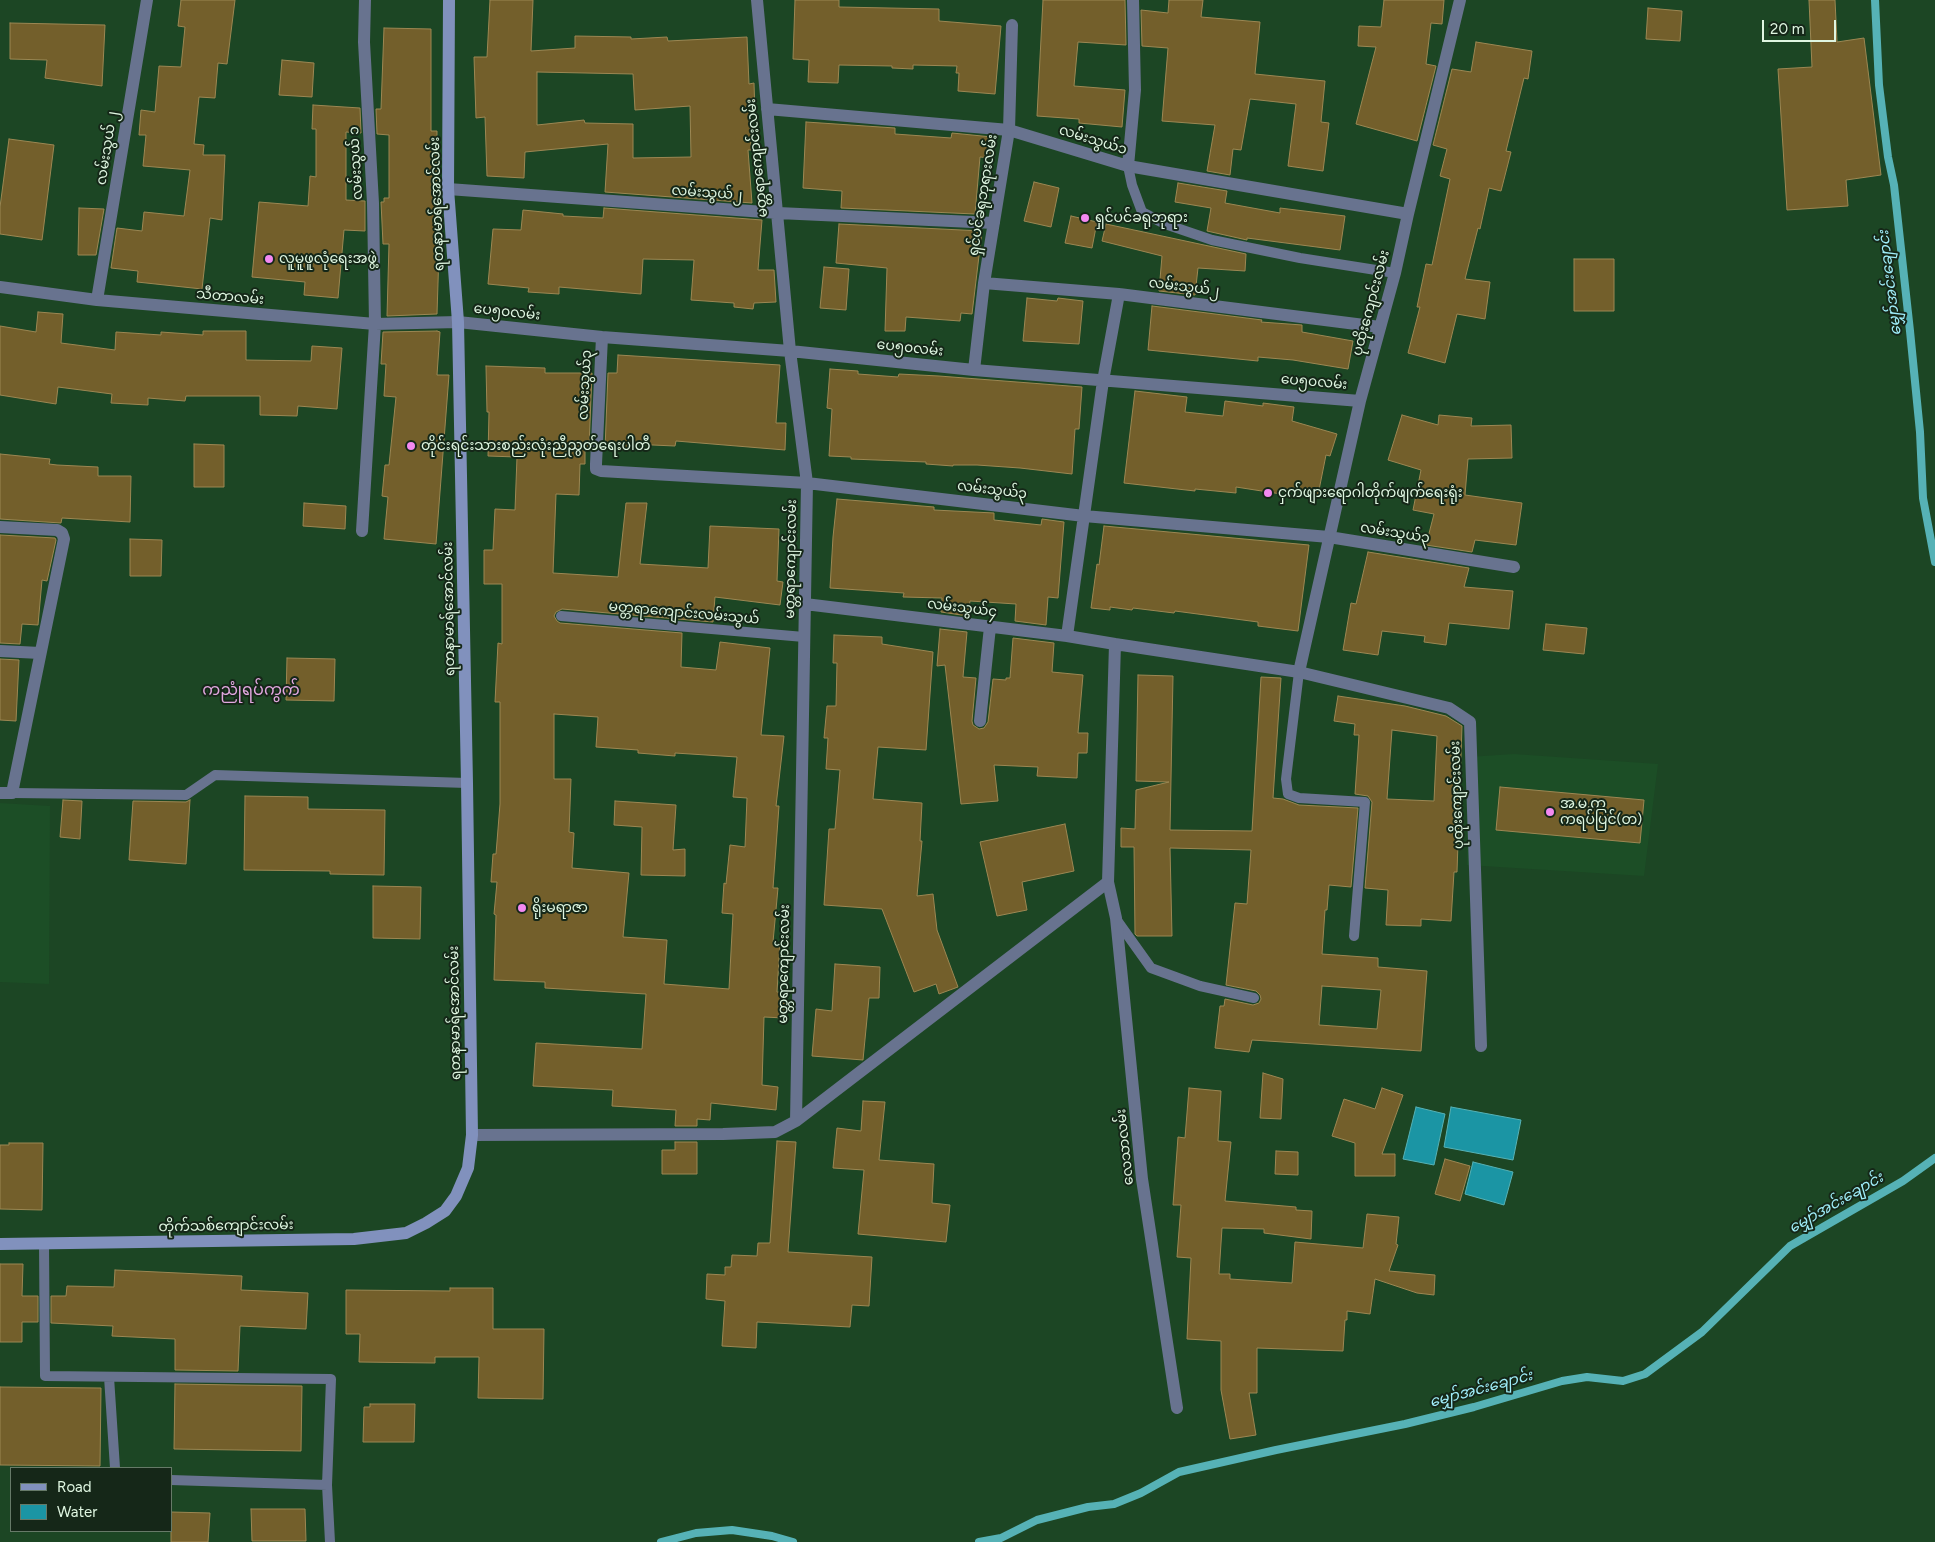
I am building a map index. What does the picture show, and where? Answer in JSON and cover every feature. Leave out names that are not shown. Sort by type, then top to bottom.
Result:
[{"type":"street","name":"လမ်းသွယ် ၂","points":[[97,300],[147,0]]},
{"type":"street","name":"လမ်းသွယ် ၁","points":[[362,531],[375,324],[373,203],[364,42],[365,0]]},
{"type":"street","name":"ရတနာမာရ်အောင်လမ်း","points":[[445,1211],[456,1196],[468,1168],[472,1135],[458,322],[448,188],[449,0]]},
{"type":"street","name":"မတ္တရာကျောင်းလမ်း","points":[[757,0],[790,351],[807,483],[796,1121]]},
{"type":"street","points":[[1128,166],[1135,90],[1133,0]]},
{"type":"street","name":"ပုထိုးကျောင်းလမ်း","points":[[1300,672],[1360,401],[1395,273],[1460,0]]},
{"type":"street","name":"ရှင်ပင်ခရုဘုရားလမ်း","points":[[974,370],[984,283],[1009,130],[1012,25]]},
{"type":"street","name":"လမ်းသွယ်၁","points":[[768,109],[1009,130],[1128,166],[1408,214]]},
{"type":"street","name":"လမ်းသွယ်၂","points":[[448,188],[778,213],[994,223]]},
{"type":"street","name":"လမ်းသွယ်၂","points":[[984,283],[1119,294],[1380,327]]},
{"type":"street","name":"သီတာလမ်း","points":[[0,287],[97,300],[375,324],[458,322]]},
{"type":"street","points":[[1067,636],[1103,381],[1119,294]]},
{"type":"street","name":"ပေ၅၀လမ်း","points":[[458,322],[602,337],[790,351],[974,370],[1360,401]]},
{"type":"street","name":"လမ်းသွယ်၃","points":[[602,337],[596,469],[601,471],[807,483],[1084,516],[1329,538],[1514,567]]},
{"type":"street","points":[[0,527],[57,530],[62,533],[64,539],[40,653],[6,793]]},
{"type":"street","name":"လမ်းသွယ်၄","points":[[805,604],[1067,636],[1116,644]]},
{"type":"street","points":[[980,721],[990,627]]},
{"type":"street","points":[[472,1135],[775,1132],[796,1121],[1108,882],[1116,644]]},
{"type":"street","name":"ပုထိုးကျောင်းလမ်း","points":[[1116,644],[1300,672],[1449,708],[1470,722],[1480,1046]]},
{"type":"street","points":[[0,651],[40,653]]},
{"type":"street","name":"လေသာလမ်း","points":[[1108,882],[1116,918],[1142,1179],[1177,1408]]},
{"type":"street","name":"တိုက်သစ်ကျောင်းလမ်း","points":[[0,1244],[354,1238],[406,1233],[445,1211]]},
{"type":"lane","points":[[1128,166],[1132,185],[1142,212],[1165,224],[1212,240],[1300,258],[1395,273]]},
{"type":"lane","name":"မတ္တရာကျောင်းလမ်းသွယ်","points":[[561,616],[804,637]]},
{"type":"lane","points":[[1300,672],[1286,779],[1288,794],[1299,798],[1365,802],[1354,936]]},
{"type":"lane","points":[[6,793],[186,795],[215,775],[467,783]]},
{"type":"lane","points":[[1116,918],[1151,968],[1200,986],[1254,998]]},
{"type":"lane","points":[[44,1244],[45,1376],[331,1379],[327,1485],[330,1542]]},
{"type":"lane","points":[[109,1377],[116,1467]]},
{"type":"lane","points":[[172,1480],[327,1485]]},
{"type":"shaded area","points":[[1514,754],[1658,764],[1644,876],[1467,865],[1468,757]]},
{"type":"shaded area","points":[[0,803],[50,806],[49,984],[0,982]]},
{"type":"water","points":[[1416,1107],[1445,1114],[1434,1165],[1403,1159]]},
{"type":"water","points":[[1451,1107],[1521,1120],[1513,1160],[1444,1147]]},
{"type":"water","points":[[1473,1162],[1513,1172],[1504,1205],[1465,1194]]},
{"type":"building","points":[[181,0],[235,0],[227,64],[218,63],[215,98],[199,97],[194,144],[204,145],[203,155],[225,155],[222,220],[210,218],[202,289],[137,282],[138,271],[111,268],[117,228],[142,231],[144,212],[184,216],[190,170],[143,166],[146,135],[139,135],[141,110],[155,112],[159,66],[181,67],[185,27],[178,26]]},
{"type":"building","points":[[490,0],[533,0],[531,51],[575,48],[575,36],[631,37],[631,39],[667,37],[668,41],[747,37],[749,84],[754,83],[755,114],[750,114],[751,150],[748,150],[752,203],[605,192],[608,144],[525,152],[524,178],[487,176],[485,117],[476,118],[474,57],[487,57]],"holes":[[[537,72],[633,74],[635,110],[690,106],[691,157],[633,158],[633,124],[585,123],[584,120],[537,125]]]},
{"type":"building","points":[[795,0],[839,0],[839,7],[939,9],[939,21],[1001,26],[995,94],[958,91],[959,73],[956,73],[957,66],[913,65],[913,69],[892,68],[892,66],[839,65],[838,83],[808,82],[809,60],[793,59]]},
{"type":"building","points":[[1043,0],[1125,0],[1126,45],[1078,42],[1074,86],[1125,90],[1122,127],[1079,123],[1079,119],[1037,116]]},
{"type":"building","points":[[1169,0],[1203,0],[1201,17],[1260,22],[1255,74],[1325,81],[1321,122],[1329,123],[1323,171],[1288,166],[1296,104],[1250,99],[1241,150],[1233,149],[1230,175],[1207,171],[1215,125],[1162,121],[1168,48],[1142,46],[1141,10],[1168,13]]},
{"type":"building","points":[[1384,0],[1444,0],[1442,24],[1431,23],[1426,64],[1436,66],[1417,141],[1356,124],[1376,47],[1358,46],[1359,26],[1381,27]]},
{"type":"building","points":[[1809,0],[1835,0],[1837,42],[1864,38],[1881,175],[1846,180],[1848,206],[1787,210],[1778,69],[1812,67]]},
{"type":"building","points":[[1648,8],[1682,11],[1680,41],[1646,39]]},
{"type":"building","points":[[10,23],[105,25],[102,86],[45,78],[47,60],[10,59]]},
{"type":"building","points":[[384,28],[431,29],[431,131],[437,131],[436,252],[439,252],[437,314],[387,316],[389,244],[383,244],[381,202],[384,202],[384,198],[389,198],[389,135],[377,134],[376,109],[381,109]]},
{"type":"building","points":[[1476,42],[1532,51],[1528,79],[1524,78],[1506,151],[1511,152],[1501,191],[1489,188],[1480,229],[1478,228],[1465,279],[1490,282],[1485,319],[1457,314],[1445,363],[1408,353],[1420,307],[1417,307],[1426,264],[1432,265],[1450,179],[1440,176],[1447,149],[1433,145],[1452,69],[1471,72]]},
{"type":"building","points":[[282,60],[314,63],[312,97],[279,95]]},
{"type":"building","points":[[313,105],[360,108],[361,133],[346,132],[346,200],[365,201],[365,231],[344,230],[338,298],[304,295],[305,282],[252,277],[259,202],[308,206],[310,176],[316,177],[316,129],[312,129]]},
{"type":"building","points":[[806,122],[895,128],[895,134],[951,138],[952,133],[992,137],[991,158],[980,157],[975,214],[841,208],[842,191],[803,188]]},
{"type":"building","points":[[9,139],[54,145],[42,240],[0,234],[0,207]]},
{"type":"building","points":[[1034,182],[1059,188],[1051,227],[1024,221]]},
{"type":"building","points":[[1178,183],[1227,191],[1225,203],[1280,213],[1280,208],[1345,216],[1340,250],[1247,238],[1247,240],[1207,231],[1211,208],[1175,202]]},
{"type":"building","points":[[79,208],[104,209],[96,255],[78,255]]},
{"type":"building","points":[[604,208],[762,220],[758,270],[774,270],[776,302],[754,303],[753,309],[734,307],[734,303],[691,300],[694,260],[643,259],[641,294],[559,287],[559,294],[528,292],[529,288],[488,284],[493,229],[521,230],[523,210],[563,214],[563,216],[603,218]]},
{"type":"building","points":[[1071,216],[1097,222],[1092,248],[1065,243]]},
{"type":"building","points":[[839,224],[982,231],[972,314],[961,313],[960,321],[906,317],[905,331],[885,331],[887,268],[836,263]]},
{"type":"building","points":[[1106,224],[1246,254],[1245,271],[1198,268],[1195,295],[1159,291],[1162,256],[1102,241]]},
{"type":"building","points":[[1574,259],[1614,259],[1614,311],[1574,311]]},
{"type":"building","points":[[824,267],[849,269],[846,310],[820,308]]},
{"type":"building","points":[[1027,298],[1057,301],[1058,298],[1083,301],[1079,344],[1023,341]]},
{"type":"building","points":[[1152,306],[1262,320],[1261,322],[1302,325],[1302,332],[1353,341],[1348,369],[1293,360],[1258,357],[1258,361],[1148,350]]},
{"type":"building","points":[[38,312],[63,314],[61,343],[115,350],[116,332],[161,335],[161,332],[203,335],[203,331],[246,331],[246,360],[311,361],[312,346],[342,348],[337,409],[298,406],[297,416],[260,415],[260,396],[186,396],[185,401],[148,398],[148,405],[111,403],[112,394],[58,387],[56,404],[0,395],[0,326],[36,332]]},
{"type":"building","points":[[383,332],[440,332],[437,375],[449,375],[436,544],[384,539],[388,497],[382,496],[385,465],[389,465],[396,397],[384,396],[386,364],[381,364]]},
{"type":"building","points":[[618,355],[780,365],[776,423],[786,423],[785,450],[676,441],[675,446],[630,444],[630,450],[605,449],[608,373],[617,373]]},
{"type":"building","points":[[486,366],[545,368],[545,373],[592,373],[589,448],[585,448],[585,464],[580,464],[579,495],[556,494],[553,573],[618,577],[626,503],[647,503],[640,564],[708,568],[710,526],[779,529],[777,581],[783,582],[780,605],[715,597],[713,622],[562,609],[556,612],[554,616],[560,623],[682,633],[681,667],[716,670],[720,642],[770,648],[761,735],[784,736],[776,806],[779,806],[773,888],[778,888],[773,942],[780,943],[777,992],[786,993],[784,1018],[764,1017],[762,1085],[778,1087],[776,1110],[711,1103],[710,1120],[697,1119],[697,1126],[675,1126],[676,1110],[612,1106],[613,1090],[533,1086],[536,1043],[642,1049],[646,994],[545,988],[545,982],[494,980],[496,915],[494,914],[497,882],[491,882],[493,854],[496,854],[500,804],[500,702],[495,702],[498,643],[502,644],[502,584],[484,584],[484,550],[493,550],[495,509],[515,510],[517,457],[488,456],[489,412],[487,412]],"holes":[[[554,714],[598,717],[596,747],[638,750],[638,753],[675,756],[675,753],[737,757],[733,797],[747,798],[745,847],[730,845],[726,884],[724,883],[722,913],[733,914],[729,989],[664,984],[667,940],[623,937],[629,873],[572,868],[574,833],[569,832],[571,779],[554,779]]]},
{"type":"building","points":[[830,369],[858,371],[858,374],[898,377],[899,374],[939,376],[1082,387],[1079,429],[1075,429],[1072,474],[1020,468],[977,465],[953,466],[926,464],[926,462],[851,459],[851,457],[829,456],[832,409],[827,408]]},
{"type":"building","points":[[1135,391],[1187,397],[1185,412],[1223,416],[1225,401],[1263,406],[1263,403],[1294,407],[1292,421],[1337,434],[1330,456],[1326,455],[1318,495],[1282,488],[1281,494],[1236,487],[1236,493],[1195,489],[1195,491],[1124,483]]},
{"type":"building","points":[[1402,415],[1438,425],[1439,415],[1472,418],[1471,426],[1511,425],[1512,458],[1468,459],[1465,495],[1522,503],[1516,545],[1475,540],[1472,552],[1426,545],[1434,514],[1413,510],[1421,470],[1388,460]]},
{"type":"building","points":[[194,444],[224,445],[224,487],[194,487]]},
{"type":"building","points":[[0,454],[50,459],[49,464],[98,467],[98,476],[131,476],[130,522],[62,518],[61,523],[0,519]]},
{"type":"building","points":[[837,499],[934,507],[934,510],[994,513],[994,520],[1041,525],[1042,519],[1064,522],[1058,598],[1048,597],[1046,625],[1015,621],[1016,604],[970,601],[968,616],[941,612],[942,598],[903,597],[904,593],[830,588]]},
{"type":"building","points":[[304,503],[346,506],[345,529],[303,526]]},
{"type":"building","points":[[1104,526],[1309,545],[1298,631],[1258,626],[1258,622],[1175,611],[1174,613],[1133,608],[1132,610],[1110,607],[1110,610],[1091,608]]},
{"type":"building","points":[[0,535],[55,538],[56,540],[47,581],[42,580],[38,625],[22,624],[20,644],[0,643]]},
{"type":"building","points":[[130,539],[162,540],[161,576],[130,576]]},
{"type":"building","points":[[1368,552],[1469,568],[1464,587],[1513,591],[1509,629],[1449,623],[1446,645],[1424,642],[1425,636],[1382,631],[1378,655],[1343,650],[1351,603],[1356,604]]},
{"type":"building","points":[[1546,624],[1587,628],[1584,654],[1543,650]]},
{"type":"building","points":[[940,629],[967,632],[963,677],[976,678],[972,721],[973,725],[979,729],[984,728],[988,722],[993,679],[1006,680],[1006,678],[1010,678],[1013,638],[1054,643],[1052,672],[1083,675],[1078,733],[1088,733],[1087,753],[1078,753],[1077,778],[1037,776],[1038,767],[994,765],[998,801],[961,804],[945,665],[937,666]]},
{"type":"building","points":[[834,635],[882,637],[882,644],[933,652],[926,750],[878,747],[873,799],[922,803],[920,841],[922,841],[917,896],[933,894],[937,930],[958,987],[939,994],[936,984],[914,992],[882,909],[824,905],[829,829],[835,829],[840,770],[826,769],[828,738],[824,738],[827,706],[836,706],[837,663],[833,663]]},
{"type":"building","points":[[287,658],[335,659],[334,701],[286,700]]},
{"type":"building","points":[[0,659],[19,660],[16,721],[0,720]]},
{"type":"building","points":[[1138,675],[1173,676],[1170,830],[1252,831],[1261,677],[1281,678],[1273,798],[1283,799],[1299,805],[1358,808],[1351,887],[1329,885],[1322,954],[1378,958],[1378,967],[1427,971],[1421,1051],[1252,1040],[1249,1052],[1215,1048],[1220,1006],[1224,1006],[1225,999],[1253,1005],[1259,1003],[1261,999],[1256,991],[1226,985],[1235,903],[1247,904],[1251,850],[1170,848],[1172,936],[1137,936],[1135,934],[1134,847],[1121,847],[1121,828],[1135,829],[1136,790],[1169,782],[1136,781]],"holes":[[[1322,986],[1381,990],[1377,1029],[1319,1025]]]},
{"type":"building","points":[[1338,696],[1405,706],[1446,716],[1462,726],[1457,872],[1454,872],[1451,921],[1421,919],[1421,926],[1386,925],[1388,890],[1365,888],[1372,802],[1368,796],[1355,794],[1359,735],[1354,735],[1355,724],[1334,721]],"holes":[[[1392,730],[1437,736],[1434,801],[1387,799]]]},
{"type":"building","points":[[1500,787],[1644,800],[1640,843],[1496,830]]},
{"type":"building","points":[[245,796],[308,797],[308,809],[385,810],[384,875],[330,874],[330,871],[244,870]]},
{"type":"building","points":[[63,800],[82,801],[80,839],[60,837]]},
{"type":"building","points":[[190,800],[186,864],[129,860],[133,801],[186,802]]},
{"type":"building","points":[[615,801],[676,805],[673,850],[685,849],[685,876],[641,875],[642,827],[614,825]]},
{"type":"building","points":[[1065,824],[1074,871],[1022,882],[1027,910],[997,916],[980,842]]},
{"type":"building","points":[[373,886],[421,887],[420,939],[373,938]]},
{"type":"building","points":[[835,964],[880,967],[879,998],[869,998],[863,1060],[812,1056],[816,1009],[832,1011]]},
{"type":"building","points":[[1263,1073],[1283,1079],[1281,1119],[1260,1118]]},
{"type":"building","points":[[1189,1088],[1221,1091],[1218,1141],[1231,1142],[1225,1201],[1296,1207],[1296,1210],[1312,1211],[1311,1239],[1264,1233],[1264,1229],[1222,1228],[1219,1274],[1230,1274],[1230,1279],[1292,1283],[1295,1242],[1363,1248],[1367,1214],[1399,1217],[1396,1244],[1398,1245],[1389,1271],[1435,1275],[1434,1295],[1417,1293],[1375,1279],[1370,1314],[1347,1311],[1343,1351],[1257,1348],[1257,1393],[1249,1393],[1256,1435],[1230,1439],[1221,1390],[1221,1341],[1187,1339],[1191,1258],[1177,1257],[1181,1205],[1173,1205],[1178,1137],[1185,1138]]},
{"type":"building","points":[[1382,1088],[1403,1095],[1382,1154],[1395,1154],[1395,1176],[1355,1176],[1355,1143],[1332,1136],[1344,1099],[1375,1109]]},
{"type":"building","points":[[863,1101],[885,1102],[879,1160],[934,1164],[932,1203],[950,1205],[946,1242],[858,1234],[864,1170],[833,1168],[837,1128],[861,1131]]},
{"type":"building","points":[[777,1141],[796,1142],[788,1252],[872,1257],[869,1306],[852,1305],[850,1327],[757,1322],[756,1348],[722,1346],[725,1301],[706,1299],[707,1274],[725,1275],[725,1267],[731,1267],[732,1255],[757,1256],[758,1243],[770,1243]]},
{"type":"building","points":[[675,1142],[697,1142],[697,1174],[662,1174],[662,1150],[675,1150]]},
{"type":"building","points":[[9,1143],[43,1143],[42,1210],[0,1209],[0,1145],[9,1145]]},
{"type":"building","points":[[1276,1151],[1298,1152],[1298,1175],[1275,1174]]},
{"type":"building","points":[[1445,1159],[1470,1166],[1460,1201],[1435,1194]]},
{"type":"building","points":[[0,1264],[23,1264],[22,1296],[38,1296],[38,1322],[22,1322],[22,1342],[0,1342]]},
{"type":"building","points":[[115,1270],[242,1276],[241,1290],[308,1293],[306,1329],[240,1326],[238,1371],[175,1370],[175,1339],[112,1336],[113,1326],[51,1323],[51,1296],[66,1296],[67,1286],[114,1287]]},
{"type":"building","points":[[450,1288],[493,1288],[493,1329],[544,1329],[543,1399],[478,1398],[479,1357],[435,1357],[435,1363],[359,1362],[360,1334],[346,1334],[346,1290],[450,1291]]},
{"type":"building","points":[[175,1384],[302,1386],[301,1451],[174,1449]]},
{"type":"building","points":[[0,1387],[101,1388],[100,1466],[0,1465]]},
{"type":"building","points":[[370,1404],[415,1404],[414,1442],[363,1442],[364,1407],[370,1407]]},
{"type":"building","points":[[251,1509],[305,1509],[306,1541],[252,1541]]},
{"type":"building","points":[[172,1512],[210,1513],[208,1542],[171,1542]]},
{"type":"waterway","name":"မျှော်အင်းချောင်း","points":[[1875,0],[1879,85],[1888,157],[1894,185],[1910,331],[1920,432],[1923,498],[1935,562]]},
{"type":"waterway","name":"မျှော်အင်းချောင်း","points":[[979,1542],[1001,1538],[1037,1520],[1088,1507],[1114,1504],[1141,1493],[1179,1472],[1405,1424],[1474,1407],[1562,1381],[1587,1377],[1623,1381],[1645,1374],[1702,1332],[1790,1246],[1903,1181],[1935,1158]]},
{"type":"waterway","name":"မျှော်အင်းချောင်း","points":[[661,1542],[696,1533],[732,1530],[772,1536],[793,1542]]},
{"type":"place","name":"ရှင်ပင်ခရုဘုရား","points":[[1085,218]]},
{"type":"place","name":"လူမူဖူလုံရေးအဖွဲ့","points":[[269,259]]},
{"type":"place","name":"တိုင်းရင်းသားစည်းလုံးညီညွတ်ရေးပါတီ","points":[[411,446]]},
{"type":"place","name":"ငှက်ဖျားရောဂါတိုက်ဖျက်ရေးရုံး","points":[[1268,493]]},
{"type":"place","name":"အ.မ.က ကရပ်ပြင်(တ)","points":[[1550,812]]},
{"type":"place","name":"ရိုးမရာဇာ","points":[[522,908]]},
{"type":"district","name":"ကညုံရပ်ကွက်","points":[[251,690]]}]
